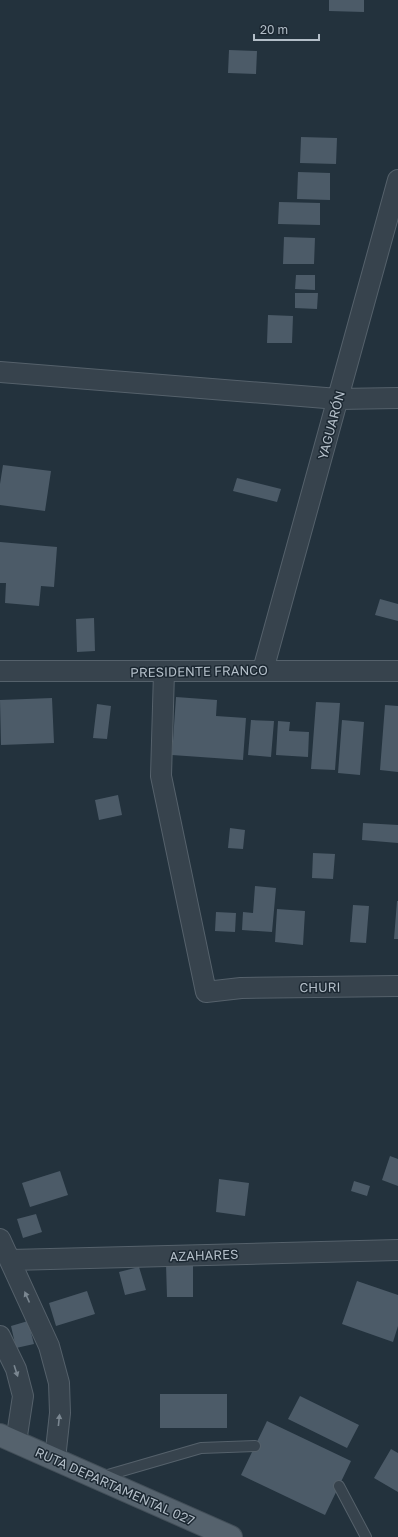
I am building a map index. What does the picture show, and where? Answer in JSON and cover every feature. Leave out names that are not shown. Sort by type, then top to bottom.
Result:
[{"type":"main road","name":"RUTA DEPARTAMENTAL 027","points":[[8,1439],[231,1537]]},
{"type":"street","name":"YAGUARÓN","points":[[263,670],[398,180]]},
{"type":"street","points":[[0,372],[338,399],[398,398]]},
{"type":"street","name":"PRESIDENTE FRANCO","points":[[0,671],[398,671]]},
{"type":"street","name":"CHURI","points":[[164,672],[161,776],[206,992],[241,988],[398,986]]},
{"type":"street","points":[[0,1239],[49,1346],[59,1383],[60,1414],[55,1459]]},
{"type":"street","name":"AZAHARES","points":[[10,1260],[398,1250]]},
{"type":"street","points":[[0,1336],[16,1369],[23,1396],[8,1439]]},
{"type":"lane","points":[[98,1478],[201,1448],[255,1446]]},
{"type":"lane","points":[[339,1486],[366,1537]]},
{"type":"building","points":[[329,0],[364,0],[364,12],[329,11]]},
{"type":"building","points":[[229,50],[257,51],[256,74],[228,73]]},
{"type":"building","points":[[301,137],[337,138],[336,164],[300,163]]},
{"type":"building","points":[[298,172],[330,173],[330,200],[297,199]]},
{"type":"building","points":[[279,202],[320,203],[320,225],[278,224]]},
{"type":"building","points":[[284,237],[315,238],[314,264],[283,264]]},
{"type":"building","points":[[296,275],[315,275],[315,290],[295,289]]},
{"type":"building","points":[[295,293],[318,293],[317,309],[295,308]]},
{"type":"building","points":[[268,315],[293,316],[292,343],[267,343]]},
{"type":"building","points":[[3,465],[51,471],[45,511],[0,505],[0,484]]},
{"type":"building","points":[[237,478],[281,489],[277,502],[233,491]]},
{"type":"building","points":[[0,542],[57,547],[54,587],[41,586],[39,606],[5,603],[6,583],[0,583]]},
{"type":"building","points":[[380,599],[398,604],[398,621],[375,615]]},
{"type":"building","points":[[94,618],[95,651],[77,652],[76,619]]},
{"type":"building","points":[[176,697],[217,700],[216,716],[246,718],[243,760],[172,755]]},
{"type":"building","points":[[52,698],[54,743],[1,745],[0,700]]},
{"type":"building","points":[[316,702],[340,703],[335,770],[311,769]]},
{"type":"building","points":[[97,704],[111,706],[107,739],[93,738]]},
{"type":"building","points":[[385,705],[398,706],[398,772],[380,770]]},
{"type":"building","points":[[251,720],[274,721],[271,757],[248,755]]},
{"type":"building","points":[[342,720],[364,722],[360,775],[338,773]]},
{"type":"building","points":[[278,721],[290,722],[289,731],[309,732],[308,757],[276,755]]},
{"type":"building","points":[[118,795],[122,815],[99,820],[95,800]]},
{"type":"building","points":[[363,823],[398,825],[398,843],[362,840]]},
{"type":"building","points":[[230,828],[245,830],[243,849],[228,848]]},
{"type":"building","points":[[313,853],[335,854],[333,879],[312,878]]},
{"type":"building","points":[[255,886],[276,888],[272,932],[242,930],[243,912],[253,913]]},
{"type":"building","points":[[397,901],[398,939],[394,939]]},
{"type":"building","points":[[353,905],[369,906],[366,943],[350,942]]},
{"type":"building","points":[[277,909],[305,911],[303,945],[275,942]]},
{"type":"building","points":[[216,912],[236,913],[235,932],[215,931]]},
{"type":"building","points":[[390,1156],[398,1159],[398,1186],[382,1180]]},
{"type":"building","points":[[60,1171],[68,1195],[30,1207],[22,1183]]},
{"type":"building","points":[[219,1179],[249,1183],[245,1216],[216,1212]]},
{"type":"building","points":[[354,1181],[370,1186],[367,1196],[351,1191]]},
{"type":"building","points":[[36,1214],[42,1232],[23,1238],[17,1219]]},
{"type":"building","points":[[166,1264],[193,1264],[193,1297],[167,1297]]},
{"type":"building","points":[[139,1267],[146,1290],[125,1295],[119,1272]]},
{"type":"building","points":[[357,1281],[398,1295],[398,1326],[393,1342],[342,1324]]},
{"type":"building","points":[[87,1291],[95,1314],[56,1326],[49,1303]]},
{"type":"building","points":[[28,1321],[34,1344],[16,1348],[11,1326]]},
{"type":"building","points":[[160,1394],[227,1394],[227,1428],[160,1428]]},
{"type":"building","points":[[300,1396],[359,1425],[347,1448],[288,1419]]},
{"type":"building","points":[[267,1421],[351,1461],[325,1515],[241,1475]]},
{"type":"building","points":[[391,1449],[398,1453],[398,1492],[374,1478]]}]
